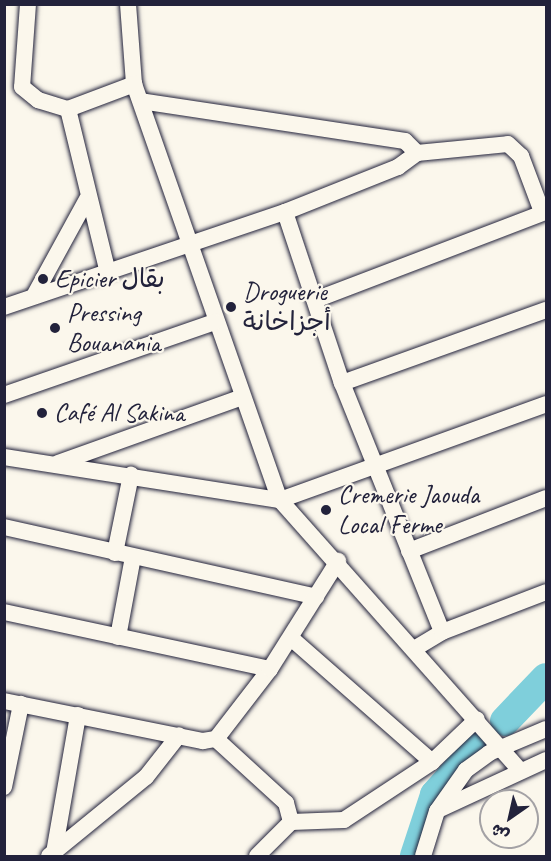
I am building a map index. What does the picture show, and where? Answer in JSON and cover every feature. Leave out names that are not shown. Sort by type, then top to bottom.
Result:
[{"type":"street","points":[[28,4],[22,87],[38,100],[68,109],[134,84]]},
{"type":"street","points":[[128,4],[134,84],[192,239],[215,322],[240,398],[280,500],[338,561],[503,747],[520,770]]},
{"type":"street","points":[[141,101],[405,141],[417,153]]},
{"type":"street","points":[[68,109],[87,199],[107,269]]},
{"type":"street","points":[[4,307],[192,239],[285,212],[398,166],[417,153],[508,144],[521,156],[544,212],[315,300]]},
{"type":"street","points":[[35,294],[87,199]]},
{"type":"street","points":[[285,212],[342,383],[442,632]]},
{"type":"street","points":[[342,383],[546,310]]},
{"type":"street","points":[[4,395],[215,322]]},
{"type":"street","points":[[57,463],[240,398]]},
{"type":"street","points":[[4,457],[57,463],[280,500],[546,404]]},
{"type":"street","points":[[115,553],[131,475]]},
{"type":"street","points":[[409,550],[546,498]]},
{"type":"street","points":[[4,527],[316,597]]},
{"type":"street","points":[[118,637],[133,557]]},
{"type":"street","points":[[216,739],[270,669],[338,561]]},
{"type":"street","points":[[414,649],[442,632],[546,592]]},
{"type":"street","points":[[4,612],[270,669]]},
{"type":"street","points":[[291,638],[432,762]]},
{"type":"street","points":[[4,787],[13,702],[179,735],[216,739],[286,803],[291,822]]},
{"type":"street","points":[[52,855],[78,715]]},
{"type":"street","points":[[257,856],[291,822],[344,819],[432,762],[477,719]]},
{"type":"street","points":[[423,856],[437,811],[466,771],[503,747],[546,729]]},
{"type":"street","points":[[52,855],[146,777],[179,735]]},
{"type":"street","points":[[437,811],[520,770],[546,760]]},
{"type":"waterway","points":[[505,721],[546,678]]},
{"type":"waterway","points":[[415,856],[435,795],[480,744]]},
{"type":"place","name":"Epicier بقال","points":[[43,279]]},
{"type":"place","name":"Droguerie أجزاخانة","points":[[231,307]]},
{"type":"place","name":"Pressing Bouanania","points":[[55,328]]},
{"type":"place","name":"Café Al Sakina","points":[[42,413]]},
{"type":"place","name":"Cremerie Jaouda Local Ferme","points":[[326,510]]}]
